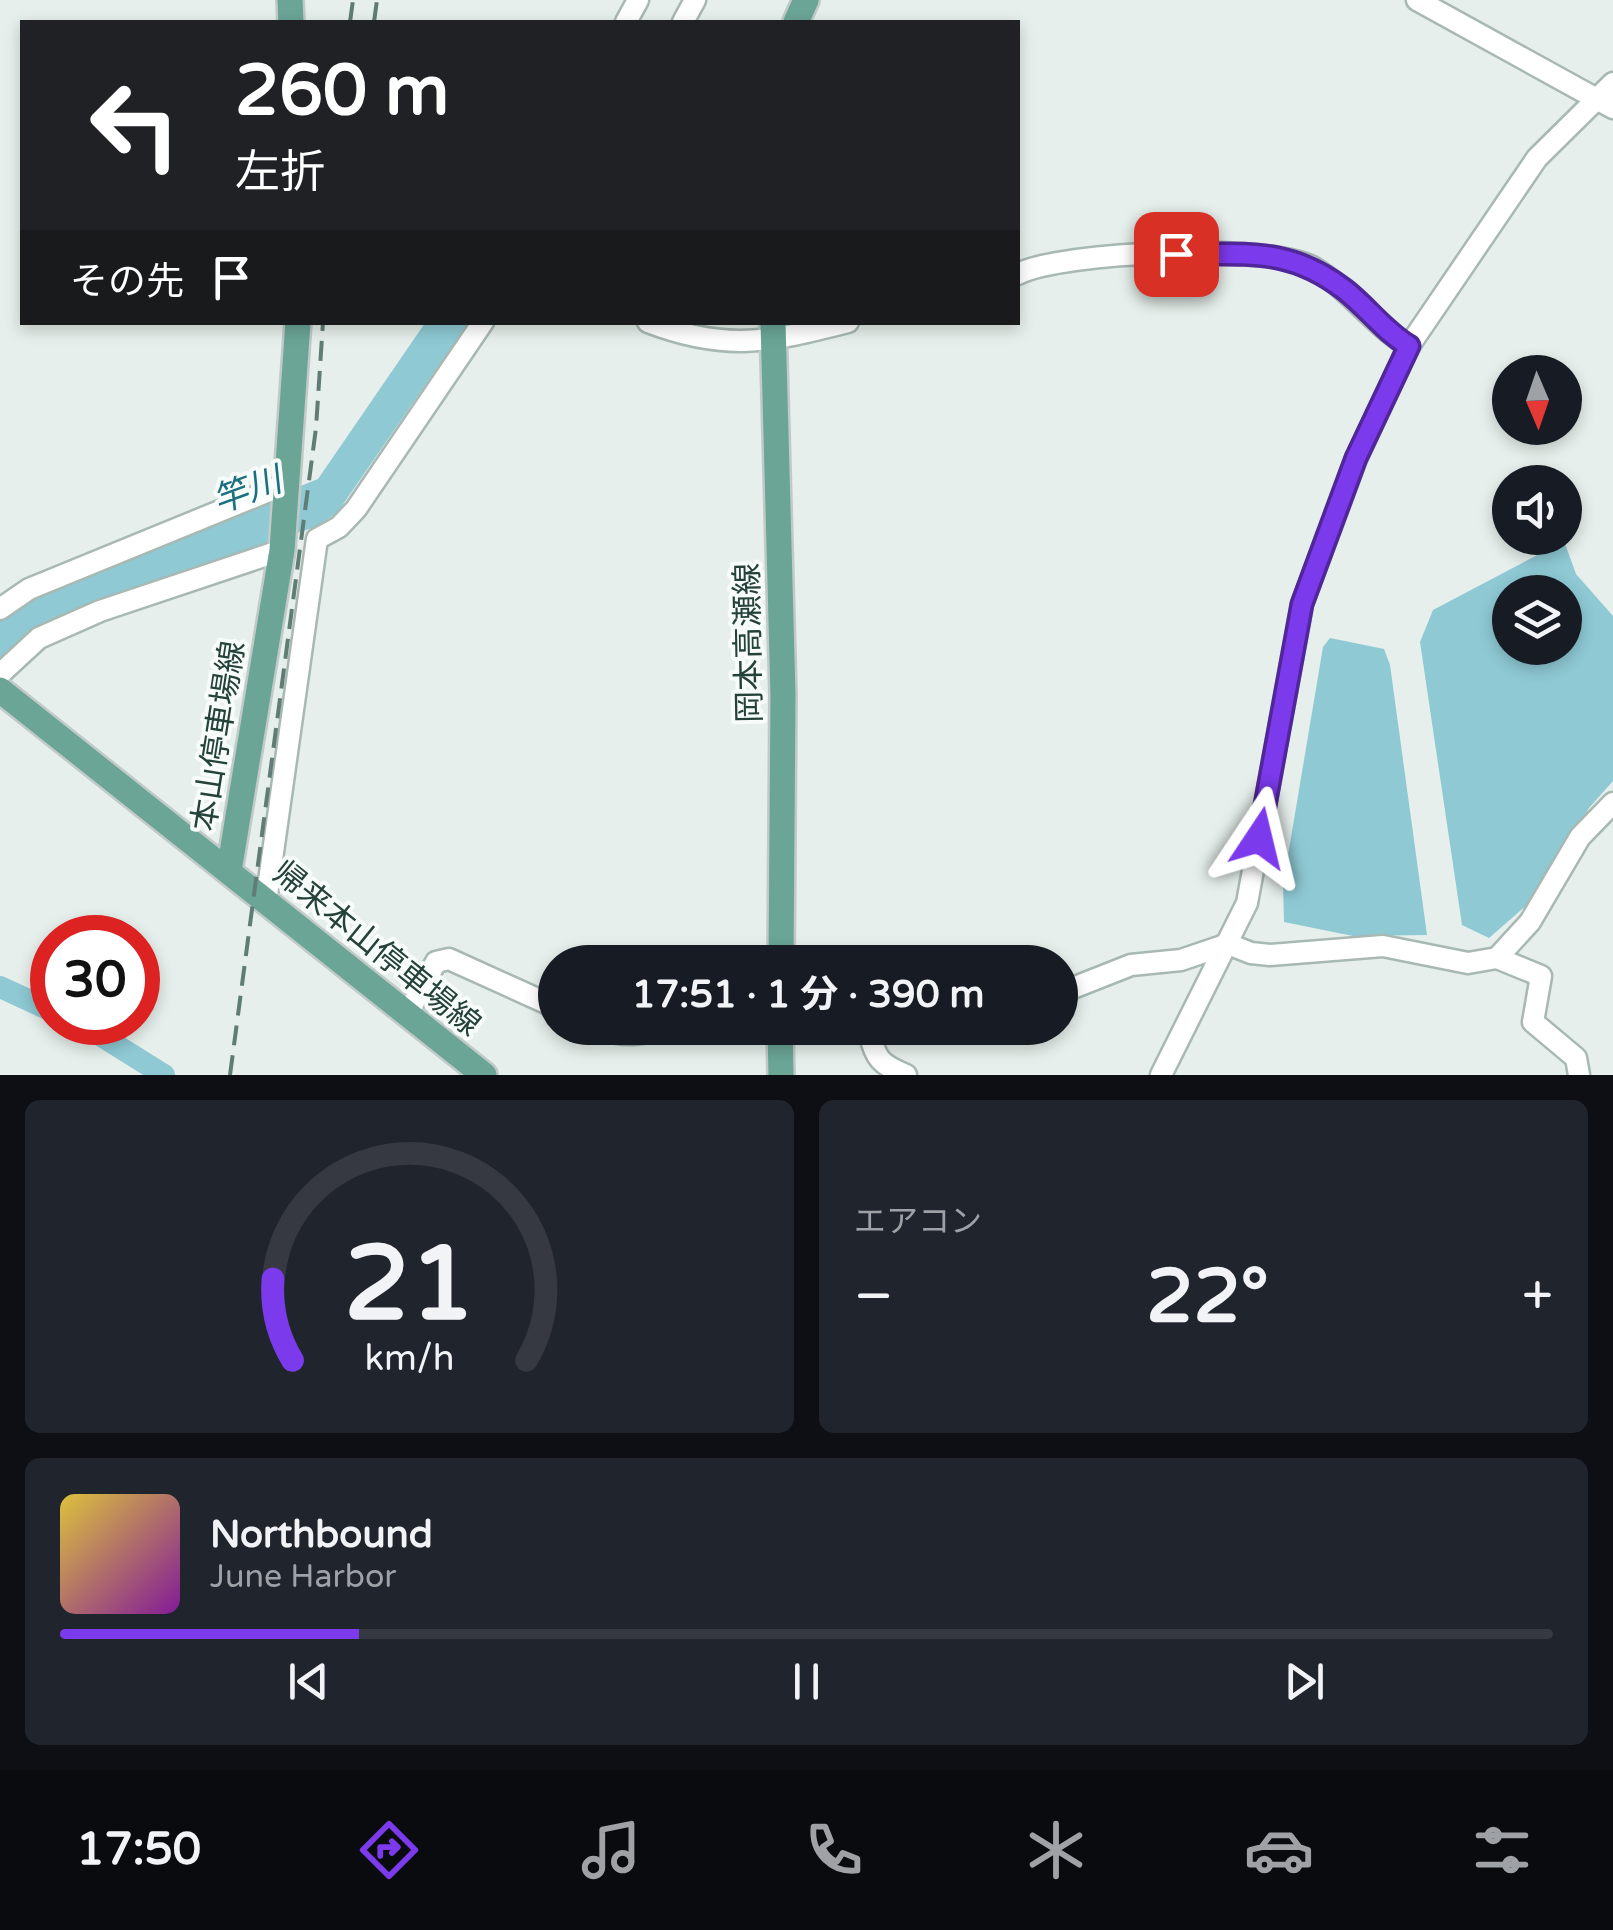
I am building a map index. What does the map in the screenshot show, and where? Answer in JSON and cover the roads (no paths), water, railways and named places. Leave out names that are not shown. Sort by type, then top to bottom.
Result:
[{"type":"main road","name":"本山停車場線","points":[[0,690],[228,871],[282,550],[298,325]]},
{"type":"main road","name":"岡本高瀬線","points":[[774,332],[783,694],[781,945]]},
{"type":"main road","name":"帰来本山停車場線","points":[[228,871],[484,1075]]},
{"type":"main road","points":[[780,1045],[781,1075]]},
{"type":"street","points":[[1417,0],[1606,104]]},
{"type":"street","points":[[1162,1075],[1247,904],[1302,604],[1356,458],[1409,346],[1537,158],[1606,104],[1613,83]]},
{"type":"street","points":[[1020,273],[1059,262],[1176,254],[1277,255],[1312,266],[1350,294],[1385,332],[1409,346]]},
{"type":"street","points":[[266,902],[318,539],[339,528],[356,508],[481,325]]},
{"type":"street","points":[[655,325],[690,339],[826,325]]},
{"type":"street","points":[[0,609],[29,589],[286,484]]},
{"type":"street","points":[[0,674],[39,638],[100,611],[282,550]]},
{"type":"street","points":[[1496,958],[1530,922],[1580,837],[1613,802]]},
{"type":"street","points":[[1078,986],[1131,964],[1181,960],[1228,944],[1270,955],[1383,946],[1468,963],[1496,958],[1541,976],[1533,1022],[1576,1058],[1580,1075]]},
{"type":"street","points":[[408,1014],[436,962],[449,959],[538,998]]},
{"type":"street","points":[[871,1045],[873,1053],[888,1067],[906,1075]]},
{"type":"water","points":[[424,325],[467,325],[337,513],[315,527],[165,578],[45,625],[0,658],[0,616],[34,594],[318,479]]},
{"type":"water","points":[[1537,555],[1569,555],[1576,574],[1499,575]]},
{"type":"water","points":[[1492,579],[1492,665],[1582,665],[1582,581],[1613,616],[1613,781],[1589,808],[1535,898],[1489,938],[1462,925],[1420,642],[1433,610]]},
{"type":"water","points":[[1330,638],[1384,649],[1390,665],[1427,935],[1353,936],[1284,922],[1283,885],[1323,647]]},
{"type":"waterway","points":[[0,987],[30,1001]]},
{"type":"waterway","points":[[116,1045],[164,1075]]},
{"type":"railway","points":[[350,20],[353,0]]},
{"type":"railway","points":[[374,20],[377,0]]},
{"type":"railway","points":[[230,1075],[316,428],[323,325]]},
{"type":"water label","name":"竿川","points":[[247,490]]}]
